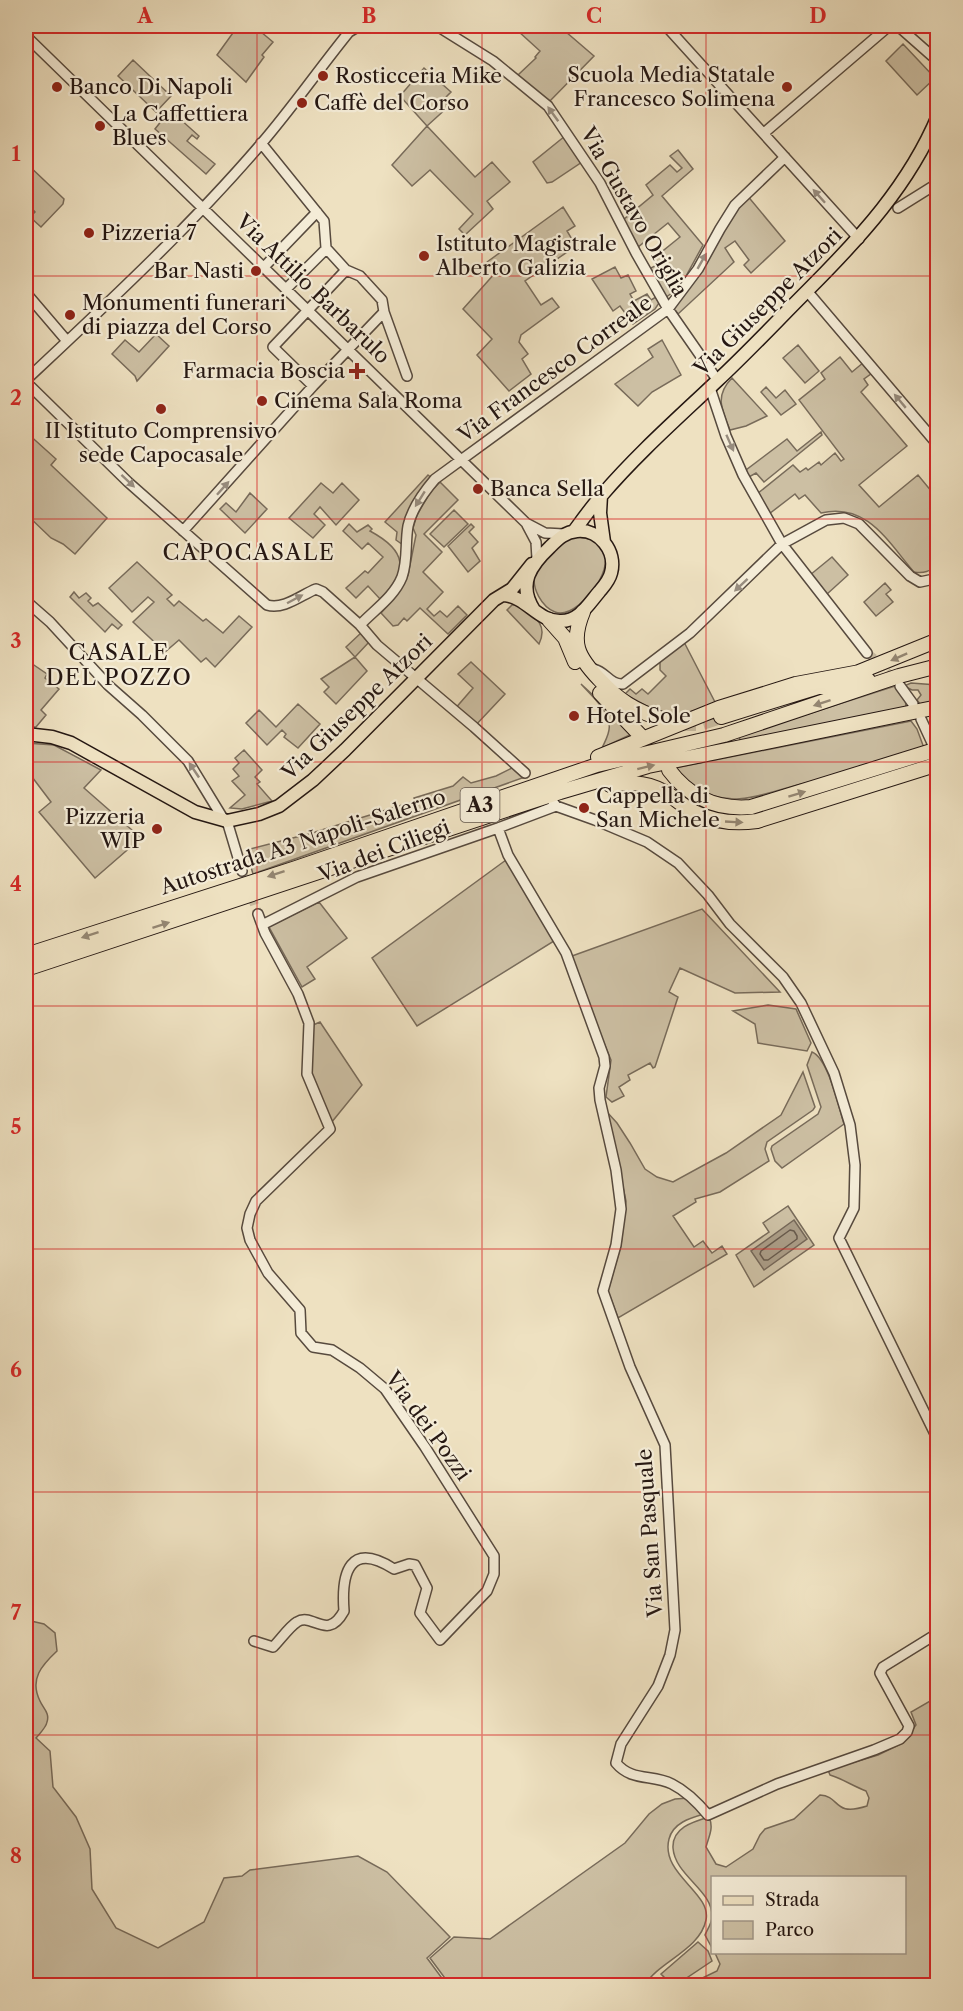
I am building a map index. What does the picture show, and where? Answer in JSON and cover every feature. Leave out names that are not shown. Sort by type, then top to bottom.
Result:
[{"type":"highway","points":[[583,612],[576,639],[580,655],[587,667],[620,700],[635,710],[662,719]]},
{"type":"highway","points":[[549,620],[561,631],[585,677],[640,735]]},
{"type":"highway","points":[[721,717],[822,687],[938,640]]},
{"type":"highway","name":"Autostrada A3 Napoli-Salerno","points":[[26,956],[597,765],[740,730],[900,681],[938,666]]},
{"type":"highway","points":[[427,823],[484,798],[612,752],[718,708],[796,684],[860,672]]},
{"type":"highway","points":[[822,687],[900,681]]},
{"type":"highway","name":"Autostrada A3 Napoli-Salerno","points":[[26,969],[556,800],[648,766],[938,707]]},
{"type":"highway","points":[[669,770],[689,792],[704,800],[723,806],[751,807],[935,747]]},
{"type":"highway","name":"A3","points":[[556,800],[624,782],[645,784],[666,793],[702,816],[741,823],[757,821],[938,764]]},
{"type":"main road","name":"Via Giuseppe Atzori","points":[[26,734],[52,737],[71,743],[185,808],[225,820],[260,814],[279,806],[345,750],[494,600],[512,589],[535,561],[559,537],[570,532],[601,495],[859,239],[890,201],[905,178],[938,116]]},
{"type":"main road","points":[[504,595],[517,598],[549,620],[567,621],[583,612],[608,581],[611,573],[612,556],[604,542],[600,513],[601,495]]},
{"type":"main road","points":[[570,532],[591,533],[604,542]]},
{"type":"main road","points":[[534,610],[526,593],[526,584],[535,561]]},
{"type":"street","points":[[359,26],[348,32],[261,143],[203,207],[138,275],[26,381],[128,482],[267,605],[273,607],[284,605],[316,589],[323,592],[377,645],[525,773]]},
{"type":"street","name":"Via Gustavo Origlia","points":[[437,26],[493,61],[548,106],[600,183],[636,253],[714,384],[726,436],[743,475],[782,543],[867,653]]},
{"type":"street","points":[[666,26],[859,239]]},
{"type":"street","points":[[764,133],[889,26]]},
{"type":"street","points":[[898,26],[932,56]]},
{"type":"street","name":"Via Attilio Barbarulo","points":[[27,41],[203,207],[526,523],[536,542],[535,561]]},
{"type":"street","points":[[261,143],[324,222],[326,248],[346,270],[360,276],[382,300],[384,312],[407,376]]},
{"type":"street","name":"Via Francesco Correale","points":[[360,626],[398,585],[405,561],[408,527],[412,512],[437,476],[669,309],[698,269],[735,205],[785,157]]},
{"type":"street","points":[[898,208],[937,183]]},
{"type":"street","points":[[264,267],[317,212]]},
{"type":"street","points":[[286,289],[324,251]]},
{"type":"street","points":[[314,386],[273,347],[346,270]]},
{"type":"street","points":[[807,291],[938,445]]},
{"type":"street","points":[[26,293],[67,341]]},
{"type":"street","points":[[183,531],[384,312]]},
{"type":"street","points":[[587,667],[599,670],[614,684],[623,684],[690,633],[782,543],[826,520],[844,518],[866,529],[910,576],[920,582],[938,576]]},
{"type":"street","name":"Via Attilio Barbarulo","points":[[526,523],[545,533],[559,535],[570,532]]},
{"type":"street","points":[[26,601],[50,622],[108,685],[188,761],[225,820],[242,871]]},
{"type":"street","points":[[900,681],[913,704]]},
{"type":"street","points":[[921,719],[935,747]]},
{"type":"street","points":[[556,800],[595,820],[647,842],[678,863],[730,924],[783,977],[801,1003],[834,1073],[850,1125],[855,1165],[854,1208],[838,1238],[938,1440]]},
{"type":"street","name":"Via dei Ciliegi","points":[[262,925],[357,876],[498,828],[556,800]]},
{"type":"street","name":"Via San Pasquale","points":[[498,828],[508,855],[566,953],[604,1057],[605,1066],[599,1088],[600,1100],[616,1170],[621,1209],[616,1245],[603,1291],[630,1367],[665,1445],[675,1630],[670,1655],[657,1686],[621,1744],[616,1763],[624,1773],[671,1783],[689,1796],[708,1815],[777,1784],[874,1750],[900,1739],[909,1726],[880,1673],[883,1667],[938,1633]]},
{"type":"street","name":"Via dei Pozzi","points":[[254,1641],[273,1647],[297,1622],[306,1619],[320,1625],[329,1625],[340,1618],[344,1611],[345,1573],[355,1561],[362,1558],[373,1558],[394,1569],[409,1564],[415,1565],[427,1588],[420,1613],[440,1640],[487,1591],[494,1574],[494,1556],[385,1389],[360,1368],[332,1350],[313,1347],[301,1332],[300,1310],[268,1273],[250,1240],[247,1228],[256,1201],[330,1129],[307,1074],[309,1023],[298,994],[258,914]]},
{"type":"green space","points":[[523,26],[559,26],[594,56],[548,103],[518,75],[540,51],[518,31]]},
{"type":"green space","points":[[235,30],[261,32],[273,42],[262,55],[264,57],[246,82],[217,55]]},
{"type":"green space","points":[[903,44],[935,78],[917,95],[886,61]]},
{"type":"green space","points":[[133,60],[171,96],[156,112],[118,76]]},
{"type":"green space","points":[[424,68],[451,92],[443,100],[449,106],[427,126],[400,96]]},
{"type":"green space","points":[[170,110],[199,136],[197,139],[192,135],[187,141],[215,164],[206,174],[155,129]]},
{"type":"green space","points":[[427,126],[475,177],[492,162],[510,182],[487,201],[493,209],[465,235],[459,229],[473,214],[430,170],[412,186],[392,165]]},
{"type":"green space","points":[[565,136],[582,162],[547,183],[533,162]]},
{"type":"green space","points":[[678,150],[693,169],[662,196],[703,245],[680,287],[665,298],[647,270],[657,265],[654,258],[680,237],[668,223],[638,247],[623,220],[653,195],[646,185],[670,165],[677,172],[682,168],[670,156]]},
{"type":"green space","points":[[26,163],[64,199],[63,204],[41,227],[30,217],[35,212],[26,202]]},
{"type":"green space","points":[[746,194],[785,241],[751,273],[744,265],[749,260],[735,241],[725,248],[734,262],[678,314],[671,305]]},
{"type":"green space","points":[[563,207],[575,226],[567,231],[576,246],[525,281],[541,305],[552,298],[559,307],[521,335],[519,342],[528,354],[522,359],[531,374],[509,391],[477,355],[492,339],[463,309],[496,272],[487,262]]},
{"type":"green space","points":[[615,267],[621,278],[628,275],[636,291],[630,294],[634,301],[647,294],[651,300],[656,297],[659,303],[655,309],[633,324],[620,306],[613,311],[592,279]]},
{"type":"green space","points":[[156,334],[169,346],[137,381],[135,376],[112,354],[125,340],[139,352]]},
{"type":"green space","points":[[662,340],[681,375],[652,392],[638,406],[615,384],[653,357],[648,349]]},
{"type":"green space","points":[[798,345],[819,371],[805,383],[783,358]]},
{"type":"green space","points":[[840,357],[852,372],[864,362],[875,378],[871,374],[864,379],[868,385],[861,392],[907,446],[859,485],[879,507],[918,475],[937,498],[937,565],[927,572],[914,572],[875,527],[851,513],[837,511],[821,513],[805,495],[799,499],[795,494],[769,514],[757,494],[793,465],[800,472],[806,468],[808,470],[819,462],[821,465],[835,453],[841,461],[844,459],[799,400],[825,379],[821,373]]},
{"type":"green space","points":[[732,378],[767,416],[746,426],[730,430],[721,403],[723,390]]},
{"type":"green space","points":[[766,387],[776,398],[785,390],[796,404],[781,415],[761,392]]},
{"type":"green space","points":[[26,432],[56,459],[51,465],[107,518],[75,554],[51,538],[26,514]]},
{"type":"green space","points":[[821,432],[822,435],[764,482],[756,473],[749,477],[746,470],[787,439],[797,451]]},
{"type":"green space","points":[[428,475],[434,480],[419,501],[406,547],[396,540],[397,532],[385,522]]},
{"type":"green space","points":[[440,482],[458,500],[424,534],[442,552],[423,572],[443,592],[427,609],[434,616],[440,611],[447,617],[458,606],[467,615],[448,634],[420,608],[407,621],[404,618],[398,625],[393,626],[381,613],[398,593],[408,575],[416,535],[413,528],[417,515],[431,491]]},
{"type":"green space","points":[[321,483],[333,493],[342,483],[359,500],[336,525],[320,507],[314,514],[325,525],[313,538],[289,518]]},
{"type":"green space","points":[[250,493],[267,509],[245,533],[220,509],[226,503],[236,512]]},
{"type":"green space","points":[[454,510],[468,524],[444,547],[430,534]]},
{"type":"green space","points":[[349,524],[357,532],[368,525],[372,529],[370,531],[382,538],[397,554],[400,562],[396,579],[380,599],[368,586],[356,598],[346,588],[365,571],[368,573],[383,557],[368,543],[362,549],[343,531]]},
{"type":"green space","points":[[471,524],[474,527],[469,532],[478,542],[472,548],[480,561],[468,572],[448,546]]},
{"type":"green space","points":[[574,537],[594,541],[604,551],[605,564],[600,579],[579,605],[566,612],[555,612],[546,606],[536,591],[535,574],[541,562],[551,551]]},
{"type":"green space","points":[[832,557],[848,575],[826,595],[810,575]]},
{"type":"green space","points":[[137,562],[172,595],[167,599],[174,606],[179,601],[203,621],[206,619],[223,633],[239,616],[252,627],[215,667],[206,658],[201,662],[179,640],[165,652],[133,622],[154,602],[148,597],[132,612],[109,588]]},
{"type":"green space","points":[[885,583],[891,590],[886,594],[893,602],[876,616],[864,602]]},
{"type":"green space","points":[[74,592],[79,598],[86,593],[91,598],[88,601],[93,606],[98,603],[122,625],[118,629],[112,624],[105,632],[70,597]]},
{"type":"green space","points":[[517,604],[534,616],[541,625],[542,637],[539,644],[507,610]]},
{"type":"green space","points":[[362,632],[370,641],[355,657],[346,647]]},
{"type":"green space","points":[[684,642],[716,704],[688,712],[669,714],[650,708],[625,694],[630,689],[636,694],[642,689],[648,694],[666,676],[660,670],[660,661]]},
{"type":"green space","points":[[355,657],[367,671],[336,704],[324,692],[329,687],[321,679]]},
{"type":"green space","points":[[28,661],[47,674],[45,678],[59,689],[41,710],[46,715],[36,727],[26,727],[26,716],[31,710],[26,706],[26,664]]},
{"type":"green space","points":[[471,662],[505,694],[474,727],[454,710],[473,688],[458,674]]},
{"type":"green space","points":[[911,683],[937,685],[937,701],[920,704],[917,700],[921,695],[918,690],[904,686]]},
{"type":"green space","points":[[581,684],[634,733],[602,748],[609,730],[608,718],[598,702]]},
{"type":"green space","points":[[895,686],[905,696],[906,707],[740,741],[739,736]]},
{"type":"green space","points":[[298,704],[320,724],[298,748],[284,737],[286,734],[282,730],[267,745],[246,723],[259,710],[276,727]]},
{"type":"green space","points":[[911,721],[917,729],[924,748],[828,779],[811,781],[762,795],[729,799],[712,796],[693,786],[675,768]]},
{"type":"green space","points":[[26,743],[54,745],[101,770],[84,788],[141,838],[95,878],[39,812],[51,802],[26,769]]},
{"type":"green space","points":[[244,750],[262,770],[255,777],[260,782],[257,784],[272,801],[242,809],[230,808],[245,795],[232,781],[239,776],[233,769],[239,763],[235,758]]},
{"type":"green space","points":[[514,767],[525,777],[253,874],[246,850],[312,833],[415,801],[414,798],[453,786],[463,777],[471,783],[496,776]]},
{"type":"green space","points":[[506,860],[554,941],[417,1026],[372,958]]},
{"type":"green space","points":[[319,902],[347,938],[307,967],[315,979],[302,987],[269,927]]},
{"type":"green space","points":[[702,909],[780,992],[735,993],[680,968],[669,992],[678,997],[655,1067],[653,1068],[650,1063],[628,1075],[630,1080],[619,1087],[624,1096],[612,1102],[606,1097],[611,1060],[572,956]]},
{"type":"green space","points":[[768,1005],[796,1009],[811,1043],[807,1051],[758,1043],[755,1024],[733,1011]]},
{"type":"green space","points":[[320,1022],[362,1085],[331,1123],[311,1074],[313,1025]]},
{"type":"green space","points":[[812,1052],[818,1056],[828,1073],[844,1124],[782,1168],[775,1161],[772,1146],[818,1114],[821,1107],[807,1065]]},
{"type":"green space","points":[[803,1072],[815,1107],[767,1142],[765,1149],[769,1161],[720,1192],[695,1199],[696,1202],[673,1216],[694,1247],[703,1241],[712,1253],[722,1246],[727,1254],[618,1318],[608,1291],[621,1245],[626,1201],[607,1112],[617,1123],[645,1169],[657,1177],[673,1182],[726,1153],[781,1115]]},
{"type":"green space","points":[[788,1206],[814,1245],[754,1287],[736,1255],[769,1232],[763,1223]]},
{"type":"green space","points":[[31,1621],[44,1624],[55,1633],[57,1651],[42,1667],[37,1679],[37,1693],[48,1719],[36,1738],[50,1751],[53,1787],[76,1817],[90,1849],[92,1889],[116,1928],[158,1948],[204,1922],[224,1878],[242,1876],[250,1870],[358,1856],[387,1872],[450,1937],[427,1958],[447,1985],[26,1985],[26,1625]]},
{"type":"green space","points":[[937,1697],[937,1985],[688,1985],[717,1971],[720,1964],[715,1954],[906,1954],[906,1876],[711,1876],[711,1907],[701,1891],[680,1867],[673,1848],[679,1831],[709,1817],[711,1828],[706,1847],[716,1864],[726,1867],[753,1849],[765,1829],[794,1819],[820,1795],[827,1796],[842,1808],[856,1809],[867,1806],[869,1798],[866,1791],[830,1775],[828,1770],[878,1755],[903,1743],[916,1725],[911,1712]]},
{"type":"green space","points":[[689,1798],[704,1814],[688,1819],[674,1829],[669,1839],[668,1851],[678,1873],[695,1892],[706,1910],[706,1920],[696,1940],[659,1969],[645,1985],[450,1985],[430,1958],[454,1937],[490,1939],[625,1843],[649,1814],[662,1804],[675,1799]]},
{"type":"green space","points":[[711,1920],[711,1946],[705,1935]]},
{"type":"green space","points":[[698,1942],[708,1951],[712,1961],[676,1985],[672,1985],[661,1974]]},
{"type":"water","points":[[794,1220],[807,1239],[764,1270],[751,1251]]},
{"type":"tunnel","points":[[867,653],[896,682]]},
{"type":"tunnel","points":[[682,724],[699,724],[721,717]]},
{"type":"tunnel","points":[[242,871],[258,914]]},
{"type":"place","name":"Rosticceria Mike","points":[[323,76]]},
{"type":"place","name":"Banco Di Napoli","points":[[57,87]]},
{"type":"place","name":"Scuola Media Statale Francesco Solimena","points":[[787,87]]},
{"type":"place","name":"Caffè del Corso","points":[[302,103]]},
{"type":"place","name":"La Caffettiera Blues","points":[[100,126]]},
{"type":"place","name":"Pizzeria 7","points":[[89,233]]},
{"type":"place","name":"Istituto Magistrale Alberto Galizia","points":[[424,256]]},
{"type":"place","name":"Bar Nasti","points":[[256,271]]},
{"type":"place","name":"Monumenti funerari di piazza del Corso","points":[[70,315]]},
{"type":"place","name":"Farmacia Boscia","points":[[357,371]]},
{"type":"place","name":"Cinema Sala Roma","points":[[262,401]]},
{"type":"place","name":"II Istituto Comprensivo sede Capocasale","points":[[161,409]]},
{"type":"place","name":"Banca Sella","points":[[478,489]]},
{"type":"place","name":"Hotel Sole","points":[[574,716]]},
{"type":"place","name":"Cappella di San Michele","points":[[584,808]]},
{"type":"place","name":"Pizzeria WIP","points":[[157,829]]},
{"type":"district","name":"CAPOCASALE","points":[[249,552]]},
{"type":"district","name":"CASALE DEL POZZO","points":[[119,664]]}]
